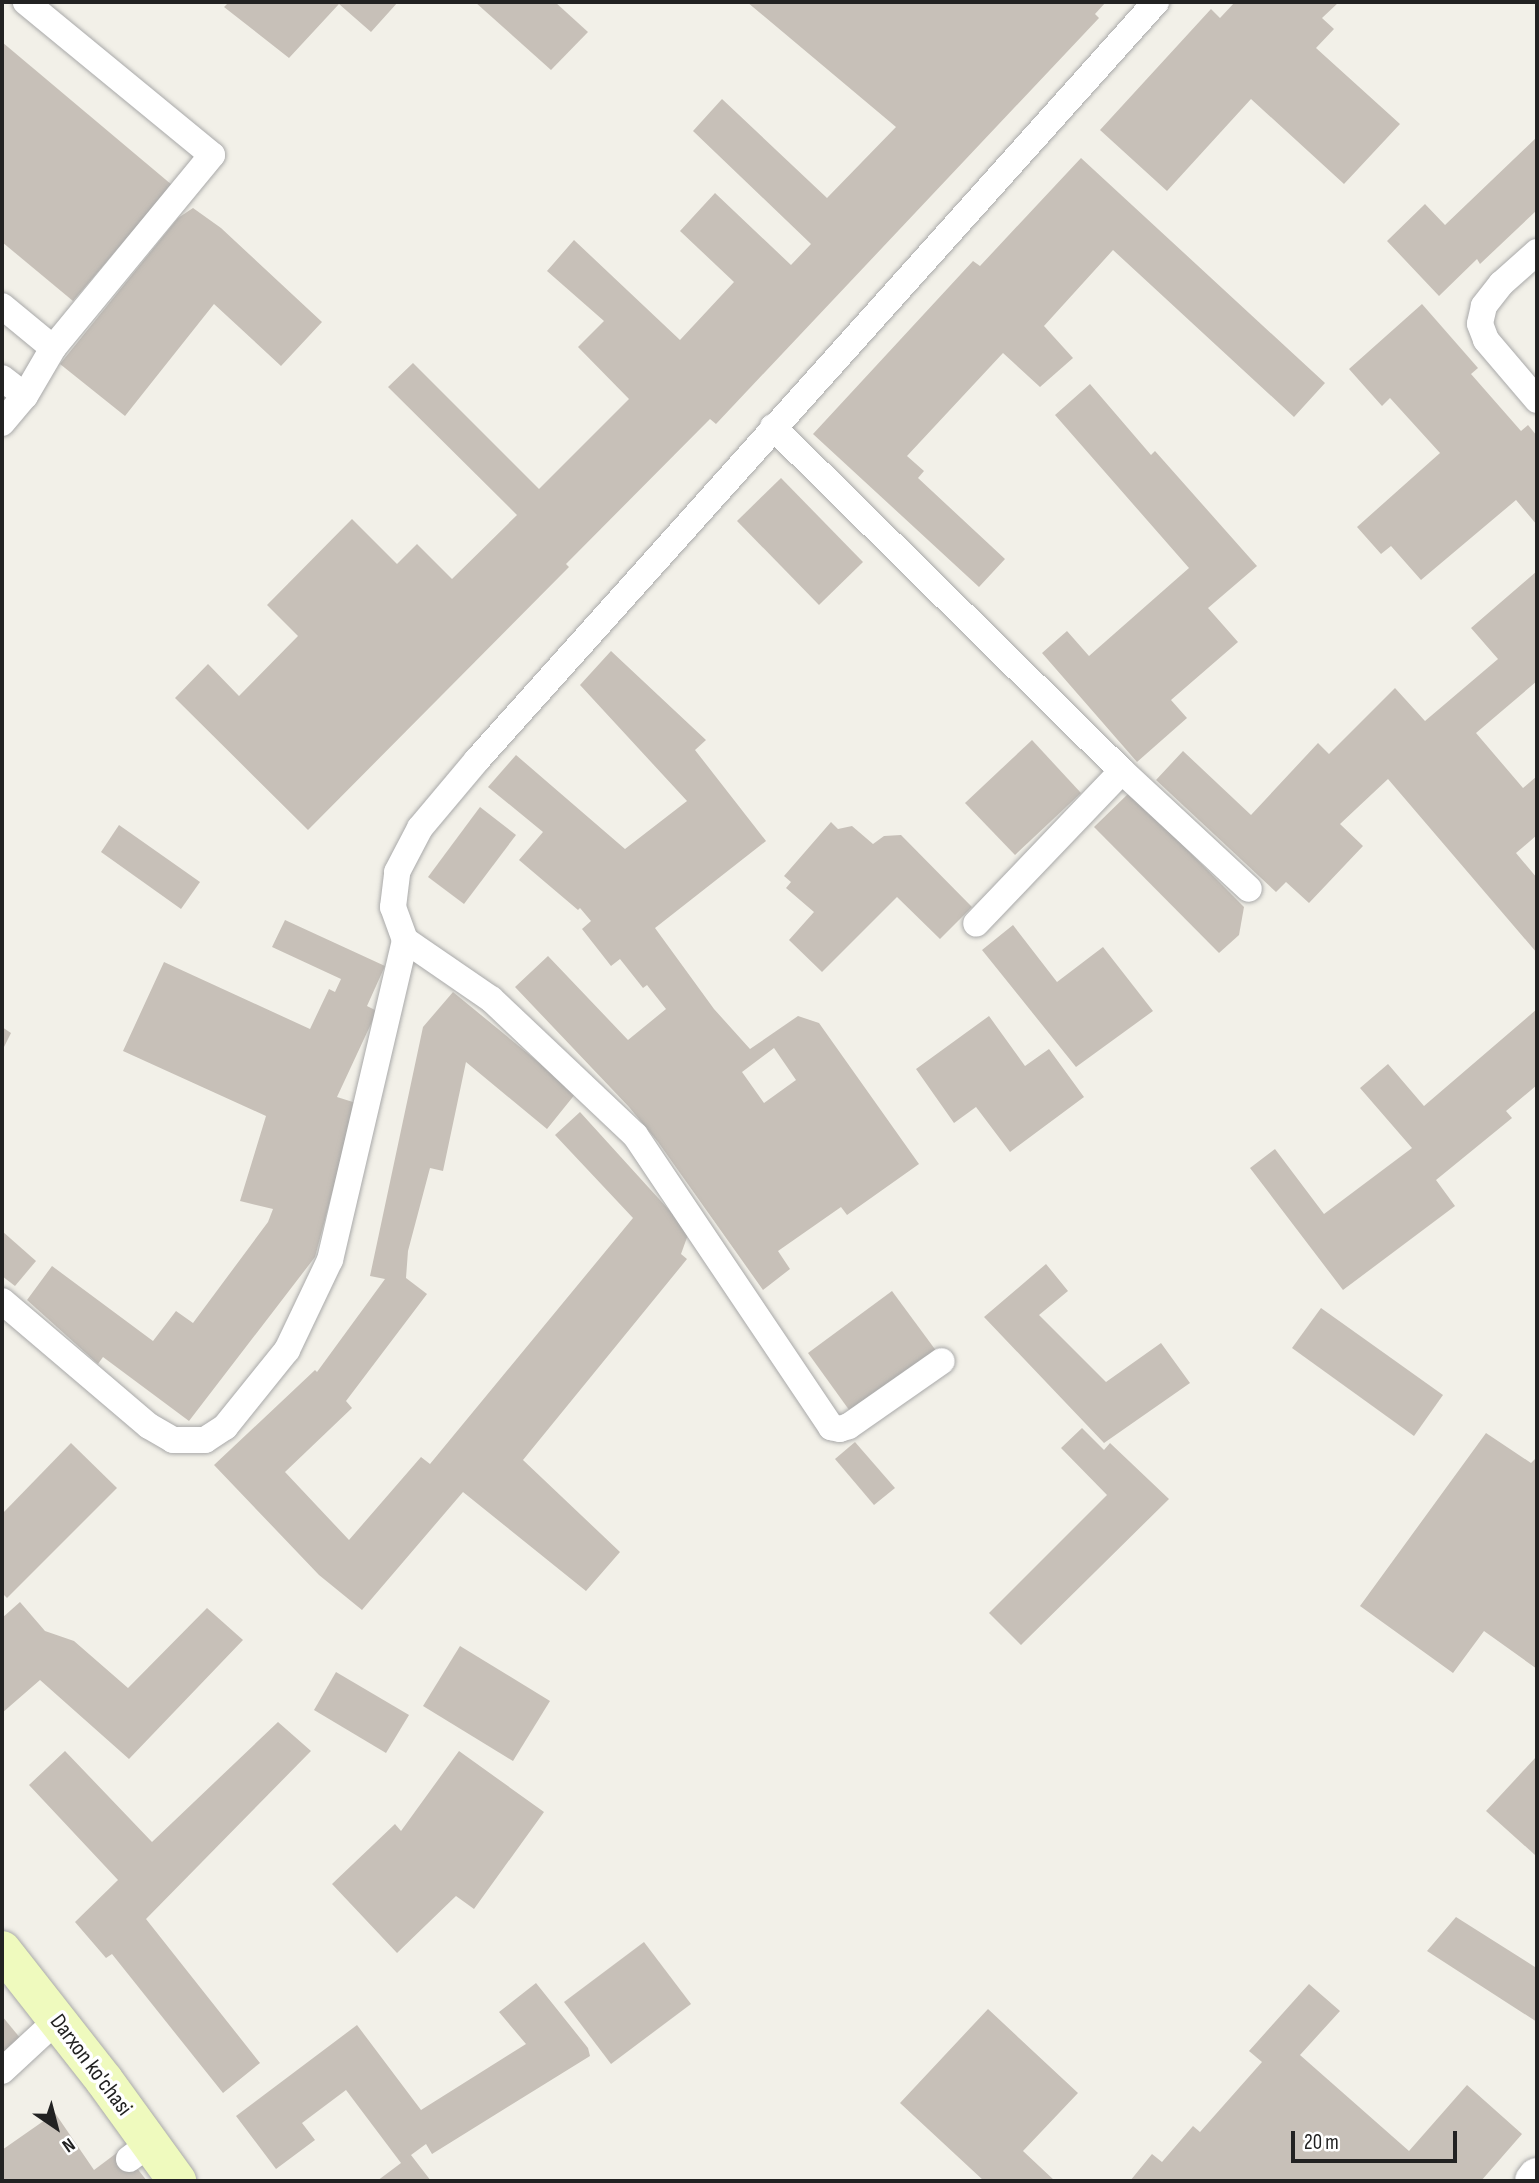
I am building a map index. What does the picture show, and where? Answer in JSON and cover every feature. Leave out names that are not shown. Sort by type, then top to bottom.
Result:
[{"type":"main road","name":"Darxon ko'chasi","points":[[2,1950],[57,2020],[139,2151],[177,2181]]},
{"type":"street","points":[[1534,2181],[1537,2177]]},
{"type":"lane","points":[[2,424],[25,397],[53,348],[212,156],[26,2]]},
{"type":"lane","points":[[2,1301],[149,1426],[173,1440],[205,1440],[225,1427],[287,1350],[330,1260],[405,940],[393,907],[397,872],[420,828],[477,760],[773,427],[1156,2]]},
{"type":"lane","points":[[1537,252],[1501,284],[1484,306],[1480,324],[1486,340],[1537,400]]},
{"type":"lane","points":[[2,306],[53,348]]},
{"type":"lane","points":[[2,378],[25,397]]},
{"type":"lane","points":[[773,427],[1122,771],[1249,889]]},
{"type":"lane","points":[[976,924],[1122,771]]},
{"type":"lane","points":[[405,940],[491,999],[635,1135],[831,1427],[840,1429],[849,1426],[942,1361]]},
{"type":"lane","points":[[2,2071],[57,2020]]},
{"type":"building","points":[[229,2],[398,2],[371,32],[339,4],[289,58],[224,7]]},
{"type":"building","points":[[475,2],[555,2],[588,32],[551,70]]},
{"type":"building","points":[[747,2],[1106,2],[1095,14],[1099,18],[716,424],[710,419],[566,564],[569,567],[308,830],[175,698],[208,664],[239,696],[298,636],[267,605],[352,519],[397,564],[417,544],[452,579],[517,515],[388,387],[413,363],[539,489],[629,399],[578,347],[604,321],[547,271],[574,240],[680,340],[734,282],[680,231],[715,193],[791,265],[811,244],[693,131],[722,99],[827,198],[896,127]]},
{"type":"building","points":[[1235,2],[1339,2],[1322,18],[1334,29],[1316,48],[1400,124],[1344,184],[1251,99],[1167,191],[1100,130],[1211,9],[1220,18]]},
{"type":"building","points":[[2,42],[172,185],[73,301],[2,242]]},
{"type":"building","points":[[1537,137],[1537,210],[1480,264],[1477,259],[1439,296],[1387,241],[1425,204],[1445,225]]},
{"type":"building","points":[[1081,158],[1325,383],[1294,417],[1113,250],[1044,326],[1073,358],[1040,387],[1003,353],[907,456],[924,471],[918,478],[1005,559],[979,587],[813,434],[973,261],[980,266]]},
{"type":"building","points":[[193,208],[221,228],[322,322],[281,366],[214,304],[125,416],[60,364],[178,218]]},
{"type":"building","points":[[1422,304],[1478,368],[1471,374],[1521,431],[1528,425],[1537,436],[1537,525],[1516,500],[1421,580],[1391,546],[1381,554],[1357,527],[1440,453],[1390,398],[1382,406],[1349,369]]},
{"type":"building","points":[[1090,384],[1151,455],[1155,451],[1257,566],[1208,608],[1238,642],[1171,700],[1187,718],[1137,762],[1042,653],[1067,631],[1089,656],[1189,568],[1055,415]]},
{"type":"building","points":[[781,478],[863,562],[819,605],[737,521]]},
{"type":"building","points":[[1537,571],[1537,681],[1476,733],[1523,788],[1537,776],[1537,835],[1516,853],[1537,878],[1537,953],[1388,779],[1340,824],[1363,846],[1309,903],[1286,882],[1276,892],[1156,780],[1183,751],[1251,815],[1318,743],[1329,754],[1395,688],[1425,721],[1498,659],[1471,628]]},
{"type":"building","points":[[611,651],[706,740],[695,750],[766,841],[655,928],[714,1009],[750,1049],[798,1016],[819,1023],[919,1164],[847,1215],[841,1207],[778,1251],[790,1269],[763,1290],[658,1142],[629,1107],[515,987],[548,956],[628,1040],[666,1009],[647,985],[643,988],[620,959],[611,966],[582,929],[591,921],[580,908],[578,910],[519,860],[543,832],[488,787],[516,755],[625,849],[687,801],[580,685]],"holes":[[[774,1048],[796,1080],[764,1103],[742,1072]]]},
{"type":"building","points":[[1032,740],[1081,793],[1015,855],[965,803]]},
{"type":"building","points":[[1130,792],[1244,907],[1239,935],[1219,953],[1094,827]]},
{"type":"building","points":[[480,807],[516,835],[464,904],[428,877]]},
{"type":"building","points":[[831,822],[838,829],[852,826],[873,844],[884,836],[901,835],[972,907],[940,939],[897,897],[822,972],[789,940],[814,912],[786,888],[791,882],[784,876]]},
{"type":"building","points":[[119,825],[200,882],[181,909],[101,852]]},
{"type":"building","points":[[285,920],[385,966],[367,1006],[377,1011],[337,1097],[356,1103],[315,1257],[189,1421],[103,1357],[98,1364],[27,1300],[52,1266],[153,1341],[176,1311],[193,1323],[268,1222],[273,1209],[240,1201],[266,1116],[123,1051],[164,962],[310,1029],[329,989],[335,992],[341,979],[272,947]]},
{"type":"building","points":[[1013,925],[1057,982],[1103,947],[1153,1011],[1076,1067],[982,950]]},
{"type":"building","points":[[453,992],[576,1093],[547,1129],[466,1062],[443,1171],[430,1168],[408,1251],[406,1278],[427,1294],[346,1401],[352,1408],[285,1472],[349,1540],[421,1457],[430,1464],[633,1218],[555,1135],[580,1112],[689,1232],[681,1254],[687,1259],[523,1460],[620,1552],[586,1591],[463,1492],[362,1610],[319,1575],[214,1465],[315,1370],[317,1372],[385,1279],[370,1276],[423,1027]]},
{"type":"building","points":[[1537,1009],[1537,1085],[1506,1111],[1512,1118],[1436,1180],[1455,1206],[1343,1290],[1250,1168],[1275,1149],[1324,1214],[1412,1148],[1360,1088],[1388,1064],[1424,1106]]},
{"type":"building","points":[[989,1016],[1025,1066],[1049,1049],[1084,1097],[1010,1152],[976,1107],[954,1123],[916,1069]]},
{"type":"building","points":[[2,1027],[11,1033],[2,1051]]},
{"type":"building","points":[[2,1231],[36,1261],[15,1286],[2,1276]]},
{"type":"building","points":[[1046,1264],[1068,1291],[1039,1315],[1106,1382],[1161,1343],[1190,1383],[1104,1443],[984,1317]]},
{"type":"building","points":[[892,1291],[937,1352],[852,1414],[808,1353]]},
{"type":"building","points":[[1321,1308],[1443,1395],[1414,1436],[1292,1348]]},
{"type":"building","points":[[1082,1428],[1104,1450],[1110,1443],[1169,1499],[1021,1645],[989,1613],[1107,1495],[1061,1448]]},
{"type":"building","points":[[1486,1433],[1531,1463],[1537,1457],[1537,1669],[1484,1631],[1453,1673],[1360,1606]]},
{"type":"building","points":[[855,1442],[895,1488],[874,1505],[835,1459]]},
{"type":"building","points":[[71,1443],[117,1488],[7,1598],[2,1593],[2,1514]]},
{"type":"building","points":[[20,1602],[45,1631],[74,1641],[128,1688],[207,1608],[243,1640],[129,1759],[40,1680],[2,1713],[2,1618]]},
{"type":"building","points":[[460,1646],[550,1701],[513,1761],[423,1706]]},
{"type":"building","points":[[336,1672],[409,1715],[386,1753],[314,1710]]},
{"type":"building","points":[[278,1722],[311,1751],[146,1919],[260,2063],[223,2093],[112,1954],[106,1958],[75,1922],[118,1880],[29,1785],[65,1751],[152,1842]]},
{"type":"building","points":[[459,1751],[544,1812],[474,1909],[456,1896],[397,1953],[332,1884],[395,1824],[401,1831]]},
{"type":"building","points":[[1537,1756],[1537,1852],[1535,1855],[1486,1811]]},
{"type":"building","points":[[1456,1917],[1535,1967],[1537,1964],[1537,2022],[1427,1951]]},
{"type":"building","points":[[644,1942],[691,2004],[611,2064],[564,2002]]},
{"type":"building","points":[[536,1983],[588,2048],[590,2056],[432,2154],[426,2144],[411,2155],[431,2181],[377,2181],[401,2163],[346,2090],[302,2123],[315,2140],[276,2169],[236,2116],[357,2025],[421,2110],[526,2044],[499,2012]]},
{"type":"building","points":[[1309,1984],[1340,2011],[1300,2055],[1409,2151],[1467,2085],[1522,2134],[1481,2181],[1130,2181],[1152,2154],[1162,2162],[1193,2126],[1200,2132],[1262,2062],[1249,2051]]},
{"type":"building","points":[[988,2009],[1078,2093],[1023,2151],[1055,2181],[984,2181],[900,2103]]},
{"type":"building","points":[[2,2016],[21,2039],[2,2056]]},
{"type":"building","points":[[55,2113],[94,2170],[122,2149],[147,2181],[2,2181],[2,2150]]}]
